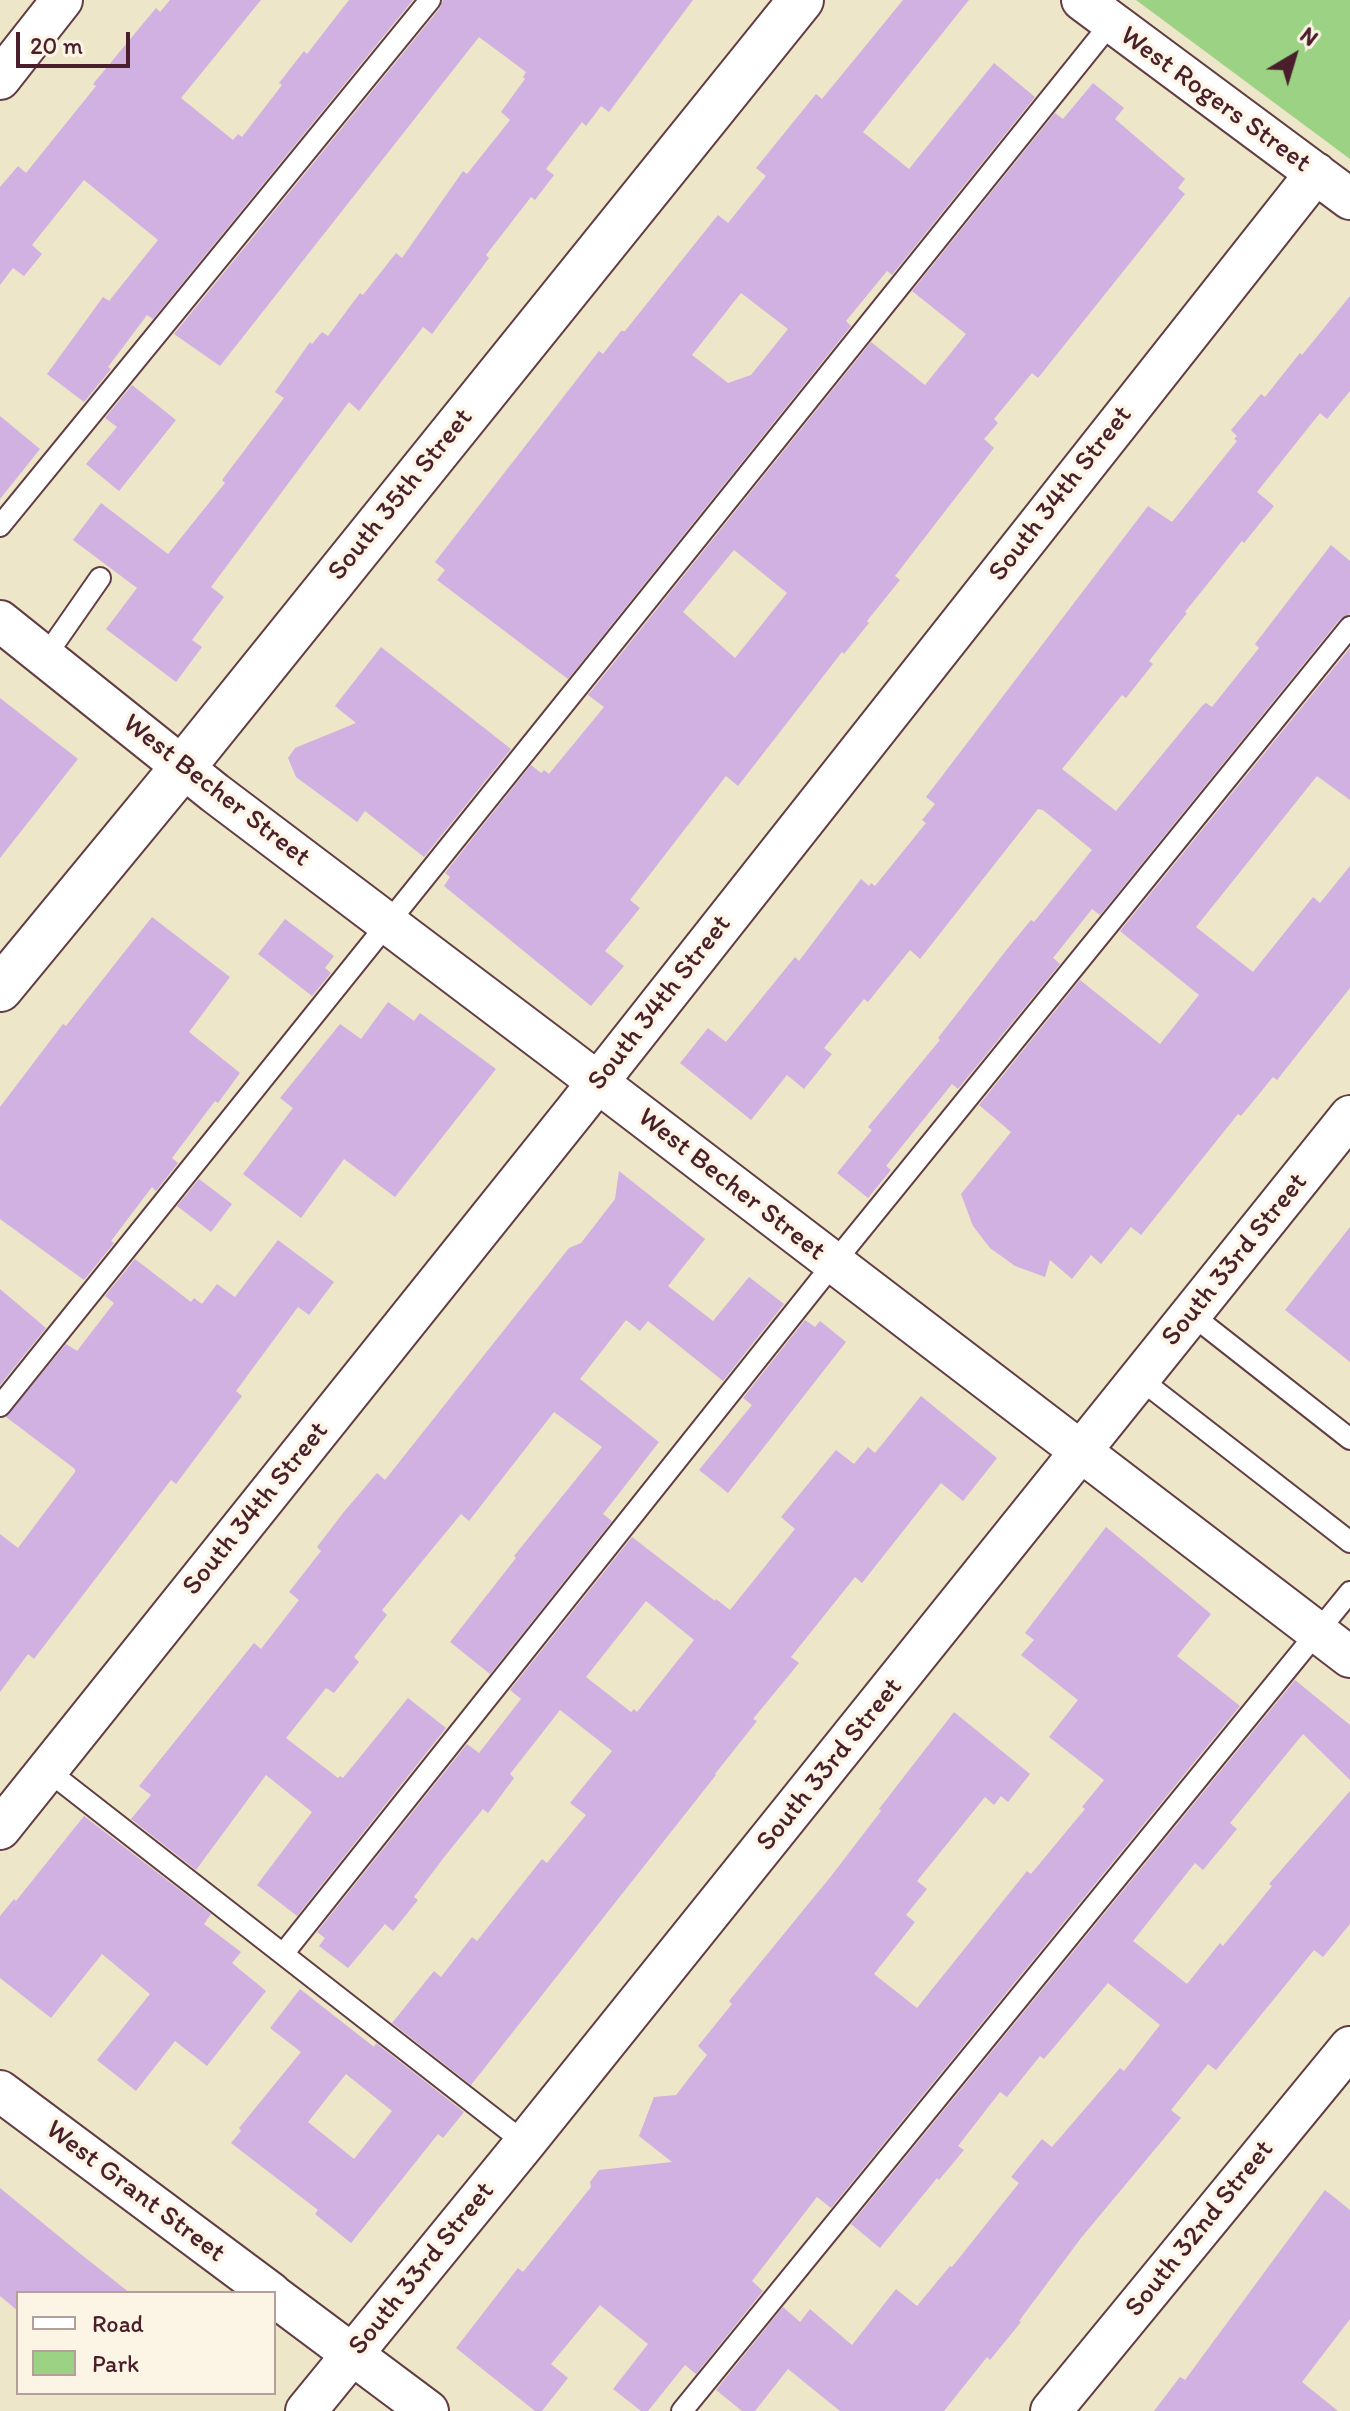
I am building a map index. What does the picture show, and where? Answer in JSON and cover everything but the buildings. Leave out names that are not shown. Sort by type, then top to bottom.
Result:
[{"type":"main road","name":"South 35th Street","points":[[0,989],[183,767],[801,0]]},
{"type":"street","points":[[0,79],[62,0]]},
{"type":"street","name":"West Rogers Street","points":[[1096,12],[1350,199]]},
{"type":"street","name":"South 34th Street","points":[[0,1829],[597,1082],[1316,173]]},
{"type":"street","name":"West Becher Street","points":[[0,621],[183,767],[1350,1657]]},
{"type":"street","name":"South 33rd Street","points":[[306,2411],[1350,1116]]},
{"type":"street","name":"South 32nd Street","points":[[1051,2411],[1350,2047]]},
{"type":"street","name":"West Grant Street","points":[[0,2091],[268,2291]]},
{"type":"street","name":"West Grant Street","points":[[276,2297],[428,2411]]},
{"type":"lane","points":[[0,526],[430,0]]},
{"type":"lane","points":[[0,1406],[390,924],[1096,12]]},
{"type":"lane","points":[[45,657],[100,578]]},
{"type":"lane","points":[[283,1954],[833,1264],[1350,627]]},
{"type":"lane","points":[[1192,1315],[1350,1439]]},
{"type":"lane","points":[[1140,1379],[1350,1542]]},
{"type":"lane","points":[[682,2411],[1350,1592]]},
{"type":"lane","points":[[47,1770],[525,2143]]},
{"type":"green space","points":[[1136,0],[1350,0],[1350,159]]}]
